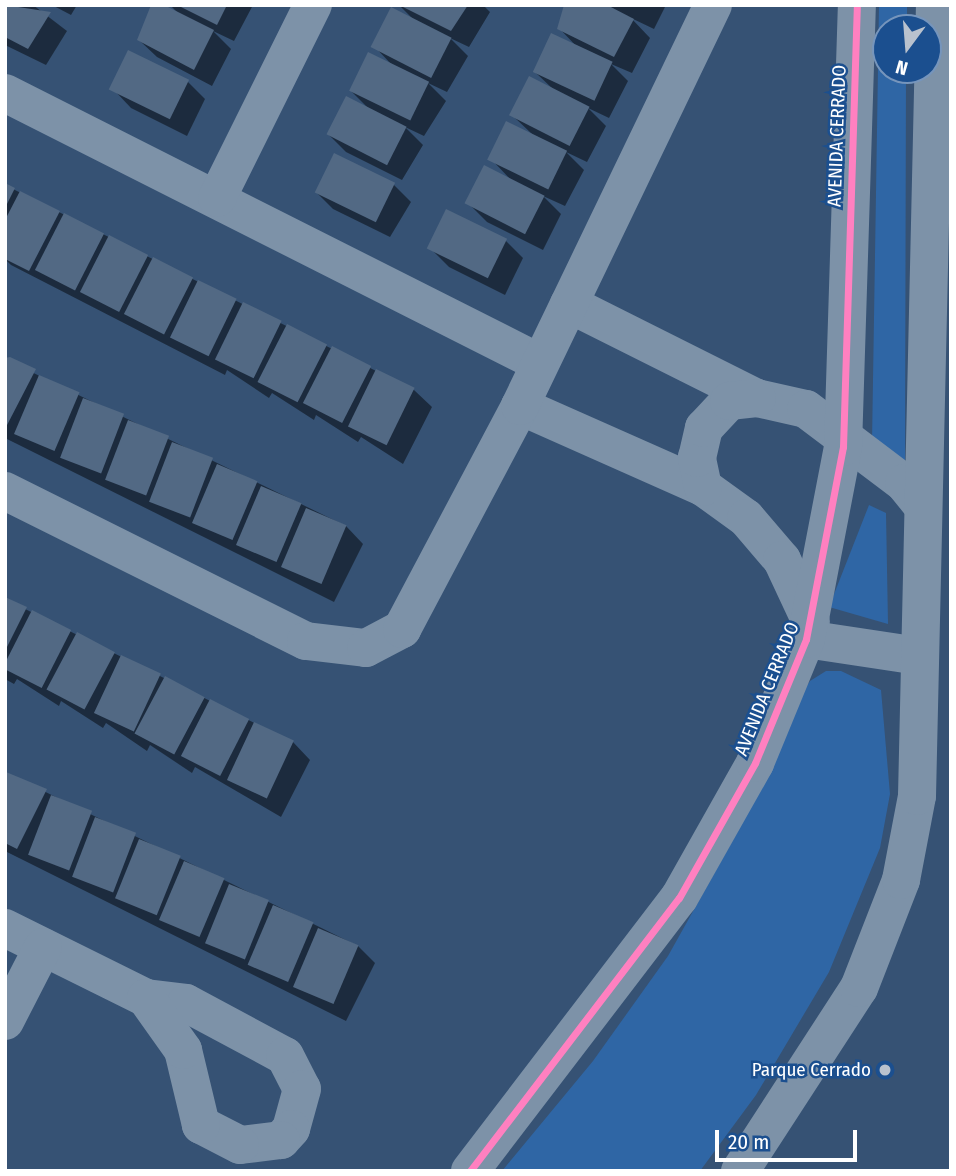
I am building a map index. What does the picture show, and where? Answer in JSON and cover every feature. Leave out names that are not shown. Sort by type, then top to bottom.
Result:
[{"type":"street","points":[[217,198],[313,5]]},
{"type":"street","points":[[5,491],[306,641],[366,648],[402,629],[520,406],[713,5]]},
{"type":"street","name":"AVENIDA CERRADO","points":[[470,1171],[679,898],[755,763],[808,630],[843,441],[857,5]]},
{"type":"street","points":[[740,1171],[859,988],[901,880],[917,796],[935,5]]},
{"type":"street","points":[[5,93],[540,363]]},
{"type":"street","points":[[569,304],[757,398],[806,410],[843,441],[904,483],[922,505]]},
{"type":"street","points":[[703,487],[697,458],[704,428],[729,401],[757,398]]},
{"type":"street","points":[[520,406],[703,487],[746,518],[782,560],[808,630],[919,656]]},
{"type":"street","points":[[5,928],[146,998]]},
{"type":"street","points":[[5,1021],[43,947]]},
{"type":"shaded area","points":[[879,5],[907,5],[907,14],[879,14]]},
{"type":"shaded area","points":[[878,84],[906,84],[905,461],[872,443]]},
{"type":"shaded area","points":[[869,505],[886,513],[888,624],[829,607]]},
{"type":"shaded area","points":[[826,671],[841,671],[881,690],[890,794],[880,848],[829,972],[756,1095],[700,1171],[502,1171],[593,1061],[668,956],[739,829],[797,701],[810,681]]},
{"type":"building","points":[[5,5],[51,12],[28,49],[5,37]]},
{"type":"building","points":[[151,5],[164,5],[214,30],[194,70],[137,40]]},
{"type":"building","points":[[177,5],[227,5],[217,25]]},
{"type":"building","points":[[399,5],[468,5],[451,31]]},
{"type":"building","points":[[564,5],[607,5],[634,19],[614,57],[557,29]]},
{"type":"building","points":[[391,7],[452,38],[431,78],[371,47]]},
{"type":"building","points":[[551,33],[613,62],[594,101],[533,72]]},
{"type":"building","points":[[128,50],[189,80],[170,119],[109,90]]},
{"type":"building","points":[[368,52],[429,82],[410,120],[349,91]]},
{"type":"building","points":[[529,76],[590,107],[570,146],[509,115]]},
{"type":"building","points":[[346,96],[407,127],[387,165],[326,134]]},
{"type":"building","points":[[506,121],[567,151],[548,189],[487,160]]},
{"type":"building","points":[[334,153],[395,183],[376,222],[315,193]]},
{"type":"building","points":[[484,165],[545,196],[525,234],[464,203]]},
{"type":"building","points":[[5,183],[15,188],[5,208]]},
{"type":"building","points":[[20,191],[60,211],[29,271],[5,259],[5,220]]},
{"type":"building","points":[[446,209],[507,239],[488,278],[427,249]]},
{"type":"building","points":[[64,213],[104,233],[75,290],[35,270]]},
{"type":"building","points":[[109,235],[148,255],[119,312],[80,292]]},
{"type":"building","points":[[153,257],[193,277],[164,334],[124,314]]},
{"type":"building","points":[[198,280],[237,299],[209,356],[170,338]]},
{"type":"building","points":[[243,302],[282,321],[254,378],[215,360]]},
{"type":"building","points":[[287,324],[327,344],[298,402],[257,382]]},
{"type":"building","points":[[332,346],[371,366],[342,423],[303,403]]},
{"type":"building","points":[[10,357],[36,369],[5,429],[5,358]]},
{"type":"building","points":[[376,369],[415,388],[387,445],[348,427]]},
{"type":"building","points":[[39,375],[80,392],[54,451],[14,434]]},
{"type":"building","points":[[83,398],[124,414],[101,474],[60,458]]},
{"type":"building","points":[[128,420],[169,436],[146,496],[105,480]]},
{"type":"building","points":[[172,442],[213,458],[190,518],[149,502]]},
{"type":"building","points":[[217,464],[258,481],[232,540],[192,523]]},
{"type":"building","points":[[261,486],[302,503],[276,562],[236,545]]},
{"type":"building","points":[[306,508],[347,525],[321,584],[281,567]]},
{"type":"building","points":[[5,597],[27,607],[5,651]]},
{"type":"building","points":[[32,610],[71,630],[42,688],[5,669],[5,663]]},
{"type":"building","points":[[77,632],[115,652],[84,710],[46,689]]},
{"type":"building","points":[[121,655],[161,674],[134,732],[94,713]]},
{"type":"building","points":[[165,676],[205,697],[174,755],[134,733]]},
{"type":"building","points":[[210,699],[249,719],[220,776],[181,756]]},
{"type":"building","points":[[254,722],[294,741],[267,799],[227,780]]},
{"type":"building","points":[[6,772],[47,789],[17,849],[5,843]]},
{"type":"building","points":[[51,795],[92,811],[69,871],[28,855]]},
{"type":"building","points":[[95,817],[136,833],[113,893],[72,877]]},
{"type":"building","points":[[139,839],[181,856],[157,915],[115,898]]},
{"type":"building","points":[[184,861],[225,878],[199,937],[159,920]]},
{"type":"building","points":[[229,884],[269,900],[245,959],[205,943]]},
{"type":"building","points":[[273,905],[314,922],[288,982],[248,965]]},
{"type":"building","points":[[318,928],[359,945],[333,1004],[293,987]]},
{"type":"cycle path","points":[[470,1171],[679,898],[755,763],[806,639],[843,447],[857,5]]},
{"type":"place","name":"Parque Cerrado","points":[[885,1070]]}]
